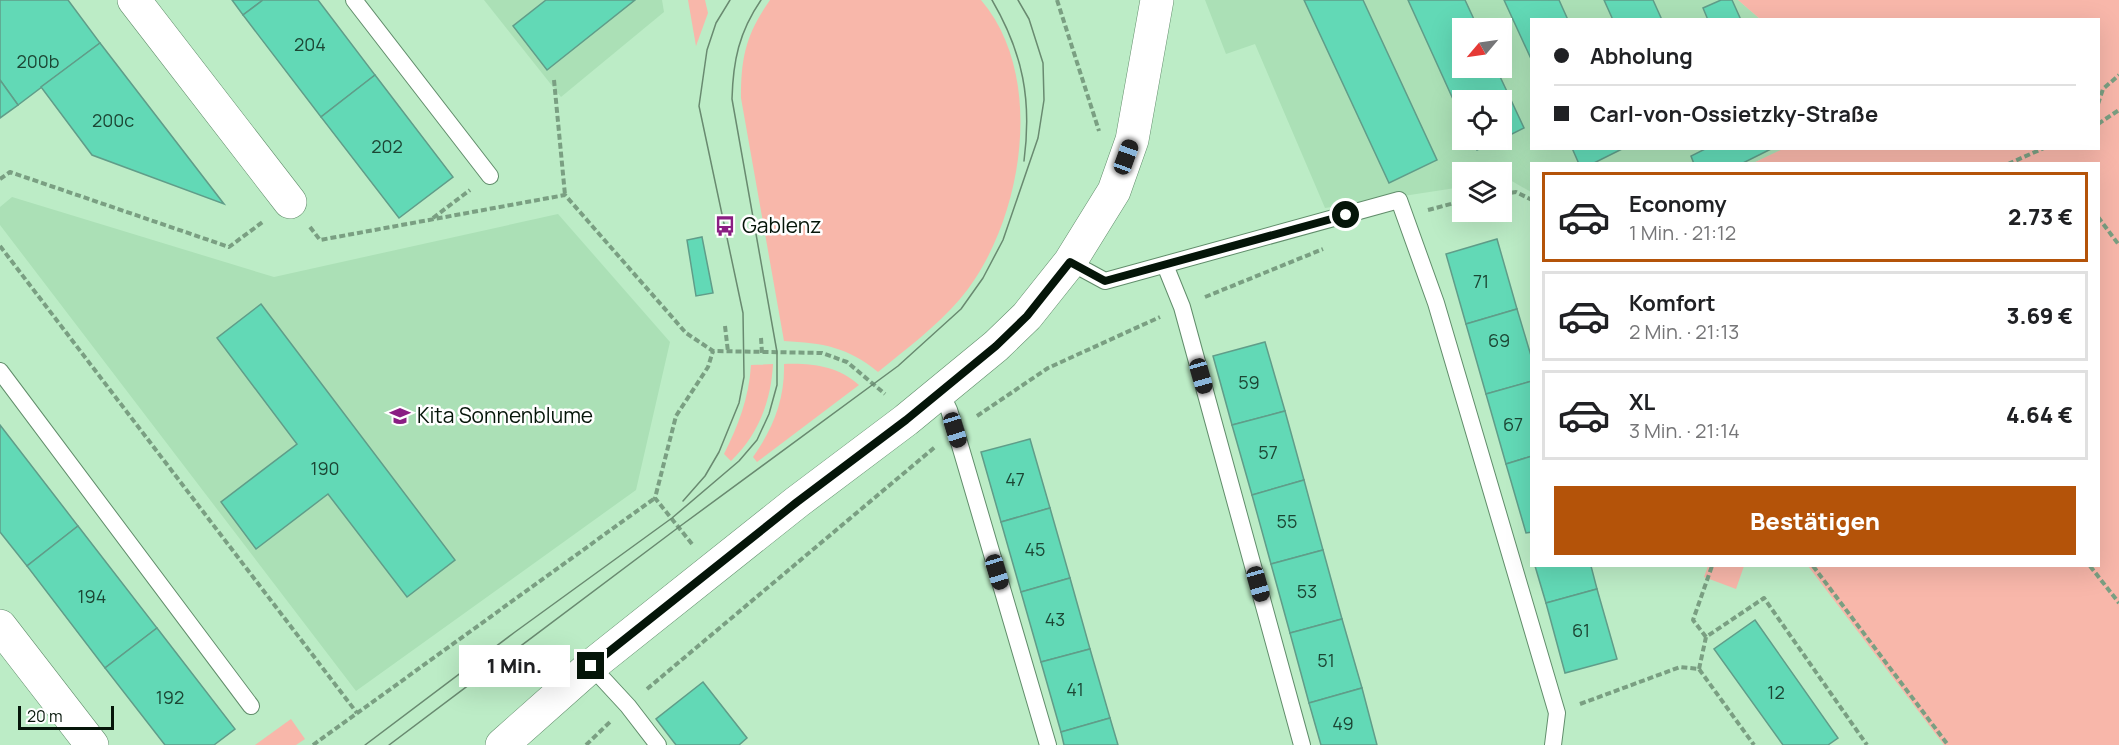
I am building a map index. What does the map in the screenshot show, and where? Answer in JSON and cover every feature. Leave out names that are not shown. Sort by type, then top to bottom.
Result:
[{"type":"street","points":[[134,0],[290,202]]},
{"type":"street","points":[[502,745],[591,666],[713,568],[906,420],[996,346],[1027,316],[1070,262],[1114,191],[1132,140],[1158,0]]},
{"type":"street","points":[[0,626],[92,745]]},
{"type":"lane","points":[[354,0],[490,176]]},
{"type":"lane","points":[[1070,262],[1105,281],[1399,200],[1439,314],[1557,713],[1553,745]]},
{"type":"lane","points":[[1165,265],[1182,307],[1302,745]]},
{"type":"lane","points":[[0,371],[251,706]]},
{"type":"lane","points":[[940,392],[952,420],[1048,745]]},
{"type":"lane","points":[[591,666],[628,706],[658,745]]},
{"type":"path","points":[[1057,0],[1100,134]]},
{"type":"path","points":[[2100,98],[2103,89],[2119,75]]},
{"type":"path","points":[[554,80],[565,195],[686,333],[713,351],[822,353],[847,362],[884,394],[933,448]]},
{"type":"path","points":[[2100,123],[2119,110]]},
{"type":"path","points":[[2012,162],[2040,150]]},
{"type":"path","points":[[0,179],[10,172],[229,247],[290,202],[320,240],[565,195]]},
{"type":"path","points":[[430,220],[490,176]]},
{"type":"path","points":[[1512,193],[1516,192],[1530,199]]},
{"type":"path","points":[[1404,216],[1452,204]]},
{"type":"path","points":[[2100,220],[2119,244]]},
{"type":"path","points":[[0,246],[357,713]]},
{"type":"path","points":[[725,326],[728,352]]},
{"type":"path","points":[[761,339],[762,353]]},
{"type":"path","points":[[313,745],[655,498],[676,416],[708,367],[713,351]]},
{"type":"path","points":[[655,498],[713,568]]},
{"type":"path","points":[[1706,637],[1693,620],[1712,567]]},
{"type":"path","points":[[1814,567],[1948,745]]},
{"type":"path","points":[[2091,567],[2119,603]]},
{"type":"path","points":[[1699,669],[1706,637],[1764,598],[1867,745]]},
{"type":"path","points":[[1557,713],[1680,667],[1699,669],[1754,745]]},
{"type":"shaded area","points":[[484,0],[662,0],[664,12],[561,97]]},
{"type":"shaded area","points":[[688,0],[705,0],[708,13],[696,46]]},
{"type":"shaded area","points":[[770,0],[981,0],[1002,32],[1015,69],[1020,110],[1019,151],[1012,193],[999,232],[981,268],[960,299],[931,328],[878,372],[856,357],[834,348],[784,341],[741,98],[746,46],[755,24]]},
{"type":"shaded area","points":[[1205,0],[1738,0],[1759,18],[1530,18],[1530,150],[1783,150],[1755,162],[1530,162],[1530,191],[1512,181],[1512,162],[1452,162],[1452,189],[1325,208],[1255,44],[1226,54]]},
{"type":"shaded area","points":[[1738,0],[2119,0],[2119,745],[1944,745],[1809,567],[2100,567],[2100,162],[1755,162],[1781,150],[2100,150],[2100,18],[1759,18]]},
{"type":"shaded area","name":"Kita Sonnenblume","points":[[12,197],[274,277],[558,214],[670,342],[636,490],[356,691],[0,225],[0,207]]},
{"type":"shaded area","points":[[773,364],[766,405],[756,429],[731,461],[724,454],[742,411],[751,365]]},
{"type":"shaded area","points":[[784,364],[824,367],[842,374],[859,385],[757,462],[753,457],[772,424],[780,401]]},
{"type":"shaded area","points":[[1708,567],[1744,567],[1736,589],[1704,577]]},
{"type":"shaded area","points":[[291,719],[305,739],[296,745],[255,745]]},
{"type":"building","points":[[0,0],[68,0],[100,43],[18,105],[0,80]]},
{"type":"building","points":[[232,0],[263,0],[243,15]]},
{"type":"building","points":[[263,0],[318,0],[375,75],[321,117],[243,15]]},
{"type":"building","points":[[546,0],[635,0],[547,70],[513,26]]},
{"type":"building","points":[[1304,0],[1363,0],[1437,160],[1389,183]]},
{"type":"building","points":[[1408,0],[1465,0],[1473,18],[1452,18],[1452,78],[1501,78],[1506,90],[1452,90],[1452,97]]},
{"type":"building","points":[[1504,0],[1559,0],[1567,18],[1530,18],[1530,57]]},
{"type":"building","points":[[1604,0],[1653,0],[1661,18],[1612,18]]},
{"type":"building","points":[[1721,0],[1732,0],[1740,18],[1707,18],[1703,8]]},
{"type":"building","points":[[100,43],[224,204],[92,155],[41,87]]},
{"type":"building","points":[[375,75],[453,177],[399,218],[321,117]]},
{"type":"building","points":[[0,80],[18,105],[0,118]]},
{"type":"building","points":[[1512,102],[1524,128],[1512,134]]},
{"type":"building","points":[[1573,150],[1620,150],[1596,162],[1578,162]]},
{"type":"building","points":[[1703,150],[1769,150],[1745,162],[1693,162],[1691,156]]},
{"type":"building","points":[[702,237],[713,293],[696,296],[687,240]]},
{"type":"building","points":[[1497,239],[1517,309],[1466,324],[1446,254]]},
{"type":"building","points":[[261,304],[455,560],[407,597],[328,494],[256,549],[221,502],[297,444],[217,338]]},
{"type":"building","points":[[1517,309],[1530,352],[1530,382],[1486,394],[1466,324]]},
{"type":"building","points":[[1265,342],[1285,411],[1232,425],[1213,356]]},
{"type":"building","points":[[1530,382],[1530,457],[1506,464],[1486,394]]},
{"type":"building","points":[[1285,411],[1304,480],[1252,495],[1232,425]]},
{"type":"building","points":[[0,425],[78,526],[27,566],[0,532]]},
{"type":"building","points":[[1030,439],[1050,508],[1001,522],[981,452]]},
{"type":"building","points":[[1530,457],[1530,532],[1526,533],[1506,464]]},
{"type":"building","points":[[1304,480],[1323,550],[1271,564],[1252,495]]},
{"type":"building","points":[[1050,508],[1070,578],[1021,592],[1001,522]]},
{"type":"building","points":[[78,526],[157,628],[105,668],[27,566]]},
{"type":"building","points":[[1323,550],[1342,619],[1290,633],[1271,564]]},
{"type":"building","points":[[1535,567],[1591,567],[1597,589],[1546,603]]},
{"type":"building","points":[[1070,578],[1090,649],[1041,662],[1021,592]]},
{"type":"building","points":[[1597,589],[1617,659],[1565,673],[1546,603]]},
{"type":"building","points":[[1342,619],[1362,688],[1309,703],[1290,633]]},
{"type":"building","points":[[1755,620],[1838,738],[1828,745],[1783,745],[1714,649]]},
{"type":"building","points":[[157,628],[235,729],[214,745],[165,745],[105,668]]},
{"type":"building","points":[[1090,649],[1110,718],[1061,732],[1041,662]]},
{"type":"building","points":[[703,682],[747,738],[739,745],[676,745],[656,719]]},
{"type":"building","points":[[1362,688],[1377,745],[1321,745],[1309,703]]},
{"type":"building","points":[[1110,718],[1118,745],[1064,745],[1061,732]]},
{"type":"tram line","points":[[683,501],[705,476],[719,452],[739,403],[744,377],[743,313],[699,106],[707,50],[716,23],[730,0]]},
{"type":"tram line","points":[[365,745],[672,518],[739,461],[757,440],[769,414],[777,385],[777,352],[732,99],[736,59],[742,35],[761,0]]},
{"type":"tram line","points":[[992,0],[1011,39],[1023,78],[1027,118],[1024,161]]},
{"type":"tram line","points":[[389,745],[898,366],[961,309],[983,278],[1003,240],[1038,138],[1044,100],[1043,63],[1029,19],[1018,0]]},
{"type":"place","name":"Gablenz","points":[[725,226]]},
{"type":"place","name":"Kita Sonnenblume","points":[[400,416]]},
{"type":"route","points":[[591,666],[797,502],[906,420],[996,346],[1027,316],[1070,262],[1105,281],[1346,215]]}]
